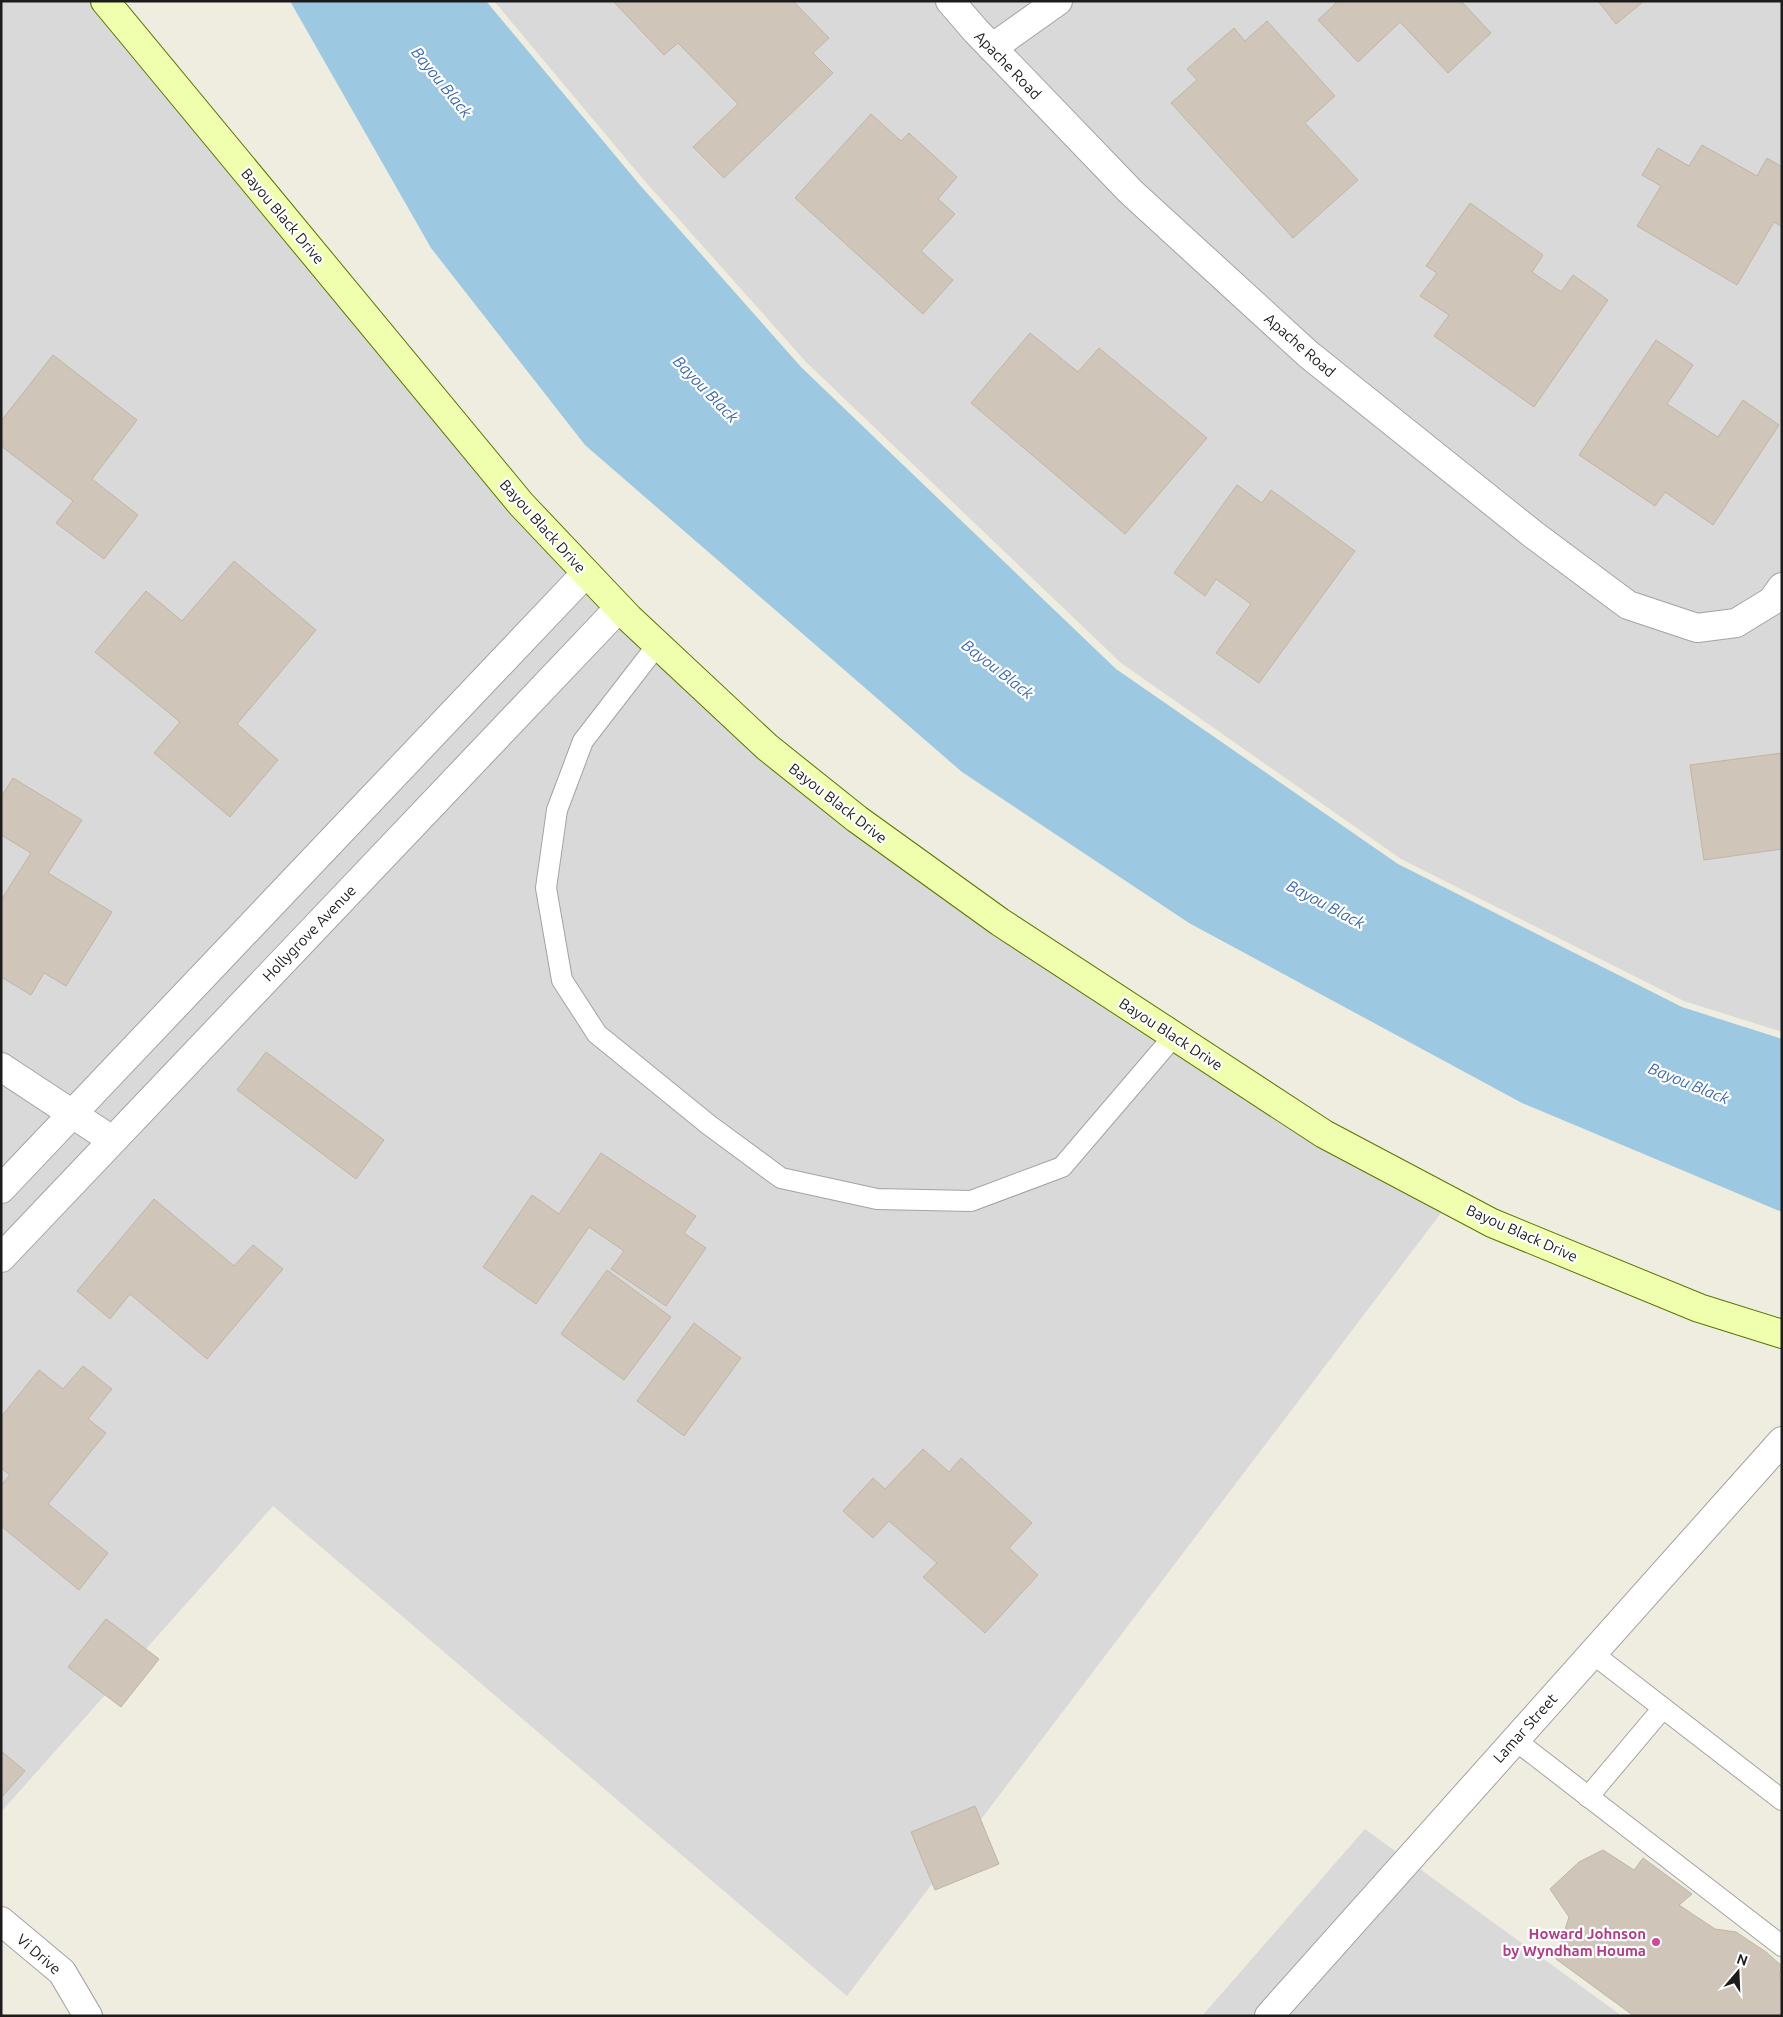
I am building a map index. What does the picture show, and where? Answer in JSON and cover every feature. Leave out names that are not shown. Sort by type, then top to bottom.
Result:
[{"type":"main road","name":"Bayou Black Drive","points":[[105,1],[521,504],[618,608],[767,747],[857,819],[1000,922],[1324,1134],[1492,1223],[1699,1308],[1782,1334]]},
{"type":"street","name":"Apache Road","points":[[950,1],[992,48],[1131,192],[1308,354],[1534,535],[1628,605],[1697,628],[1736,623],[1772,601],[1782,587]]},
{"type":"street","points":[[992,48],[1058,1]]},
{"type":"street","points":[[1,1189],[586,573]]},
{"type":"street","name":"Hollygrove Avenue","points":[[1,1258],[618,608]]},
{"type":"street","points":[[1,1067],[112,1140]]},
{"type":"street","name":"Lamar Street","points":[[1269,2016],[1782,1441]]},
{"type":"street","name":"Vi Drive","points":[[1,1921],[62,1972],[88,2016]]},
{"type":"lane","points":[[658,644],[583,741],[557,810],[546,888],[562,980],[597,1034],[709,1125],[781,1178],[877,1199],[972,1201],[1062,1167],[1174,1036]]},
{"type":"lane","points":[[1592,1653],[1782,1800]]},
{"type":"lane","points":[[1588,1797],[1663,1708]]},
{"type":"lane","points":[[1514,1740],[1782,1946]]},
{"type":"shaded area","points":[[1,1],[113,1],[591,568],[860,814],[1327,1128],[1457,1192],[847,1996],[273,1506],[1,1812]]},
{"type":"shaded area","points":[[494,1],[1782,1],[1782,1032],[1684,1001],[1401,859],[1121,663],[806,362],[643,179]]},
{"type":"shaded area","points":[[1365,1829],[1622,2016],[1202,2016]]},
{"type":"water","name":"Bayou Black","points":[[290,1],[486,1],[639,184],[801,367],[1116,669],[1398,864],[1682,1007],[1782,1039],[1782,1212],[1522,1103],[1189,923],[962,772],[585,445],[431,248]]},
{"type":"building","points":[[613,1],[793,1],[829,38],[813,53],[833,73],[724,178],[693,147],[738,104],[678,43],[664,55]]},
{"type":"building","points":[[1335,1],[1461,1],[1491,33],[1448,73],[1400,22],[1358,62],[1318,20],[1336,3]]},
{"type":"building","points":[[1598,1],[1644,1],[1616,24]]},
{"type":"building","points":[[1267,21],[1335,96],[1305,123],[1358,180],[1293,238],[1171,103],[1197,80],[1187,69],[1234,28],[1245,41]]},
{"type":"building","points":[[871,114],[901,141],[909,133],[957,177],[938,199],[955,214],[921,251],[953,280],[923,314],[795,198]]},
{"type":"building","points":[[1702,145],[1757,176],[1767,158],[1782,167],[1782,227],[1774,222],[1737,285],[1637,226],[1661,186],[1642,175],[1658,148],[1689,166]]},
{"type":"building","points":[[1470,203],[1543,255],[1532,272],[1561,292],[1573,275],[1608,300],[1534,407],[1434,336],[1449,315],[1420,296],[1437,273],[1426,266]]},
{"type":"building","points":[[1030,333],[1078,372],[1099,348],[1207,438],[1125,534],[971,403]]},
{"type":"building","points":[[1656,340],[1693,365],[1667,404],[1718,437],[1743,400],[1779,425],[1713,525],[1665,492],[1655,506],[1579,455]]},
{"type":"building","points":[[53,355],[137,420],[92,479],[138,515],[104,559],[56,523],[73,501],[1,446],[1,421]]},
{"type":"building","points":[[1237,485],[1262,503],[1271,490],[1355,551],[1259,683],[1216,653],[1251,604],[1216,579],[1205,596],[1174,573]]},
{"type":"building","points":[[234,561],[316,630],[237,724],[278,760],[230,817],[154,753],[180,722],[95,652],[146,591],[182,621]]},
{"type":"building","points":[[1782,753],[1782,849],[1704,860],[1690,765]]},
{"type":"building","points":[[13,778],[82,820],[48,873],[112,912],[66,986],[44,973],[31,995],[1,977],[1,900],[31,853],[1,835],[1,797]]},
{"type":"building","points":[[266,1052],[384,1140],[356,1179],[237,1090]]},
{"type":"building","points":[[601,1153],[696,1216],[684,1233],[706,1248],[666,1306],[611,1269],[624,1251],[589,1227],[536,1304],[483,1267],[532,1195],[559,1214]]},
{"type":"building","points":[[154,1199],[234,1266],[253,1245],[283,1269],[207,1359],[130,1294],[110,1319],[77,1291]]},
{"type":"building","points":[[607,1270],[671,1317],[624,1380],[561,1334]]},
{"type":"building","points":[[694,1323],[741,1358],[684,1436],[637,1401]]},
{"type":"building","points":[[83,1366],[112,1389],[88,1419],[106,1433],[48,1504],[108,1553],[79,1590],[1,1526],[1,1485],[10,1475],[1,1468],[1,1417],[39,1370],[63,1389]]},
{"type":"building","points":[[923,1449],[949,1472],[961,1458],[1032,1523],[1009,1548],[1038,1575],[985,1633],[923,1577],[937,1563],[889,1521],[873,1538],[843,1511],[873,1478],[885,1489]]},
{"type":"building","points":[[106,1619],[159,1659],[121,1707],[68,1667]]},
{"type":"building","points":[[1,1751],[25,1771],[1,1798]]},
{"type":"building","points":[[975,1806],[999,1864],[935,1890],[911,1832]]},
{"type":"building","name":"Howard Johnson by Wyndham Houma","points":[[1603,1850],[1634,1870],[1643,1858],[1692,1894],[1679,1905],[1715,1929],[1736,1932],[1766,1952],[1782,1966],[1779,1977],[1782,1978],[1782,2016],[1634,2016],[1556,1959],[1569,1917],[1550,1889],[1579,1862]]},
{"type":"place","name":"Howard Johnson by Wyndham Houma","points":[[1656,1942]]}]
